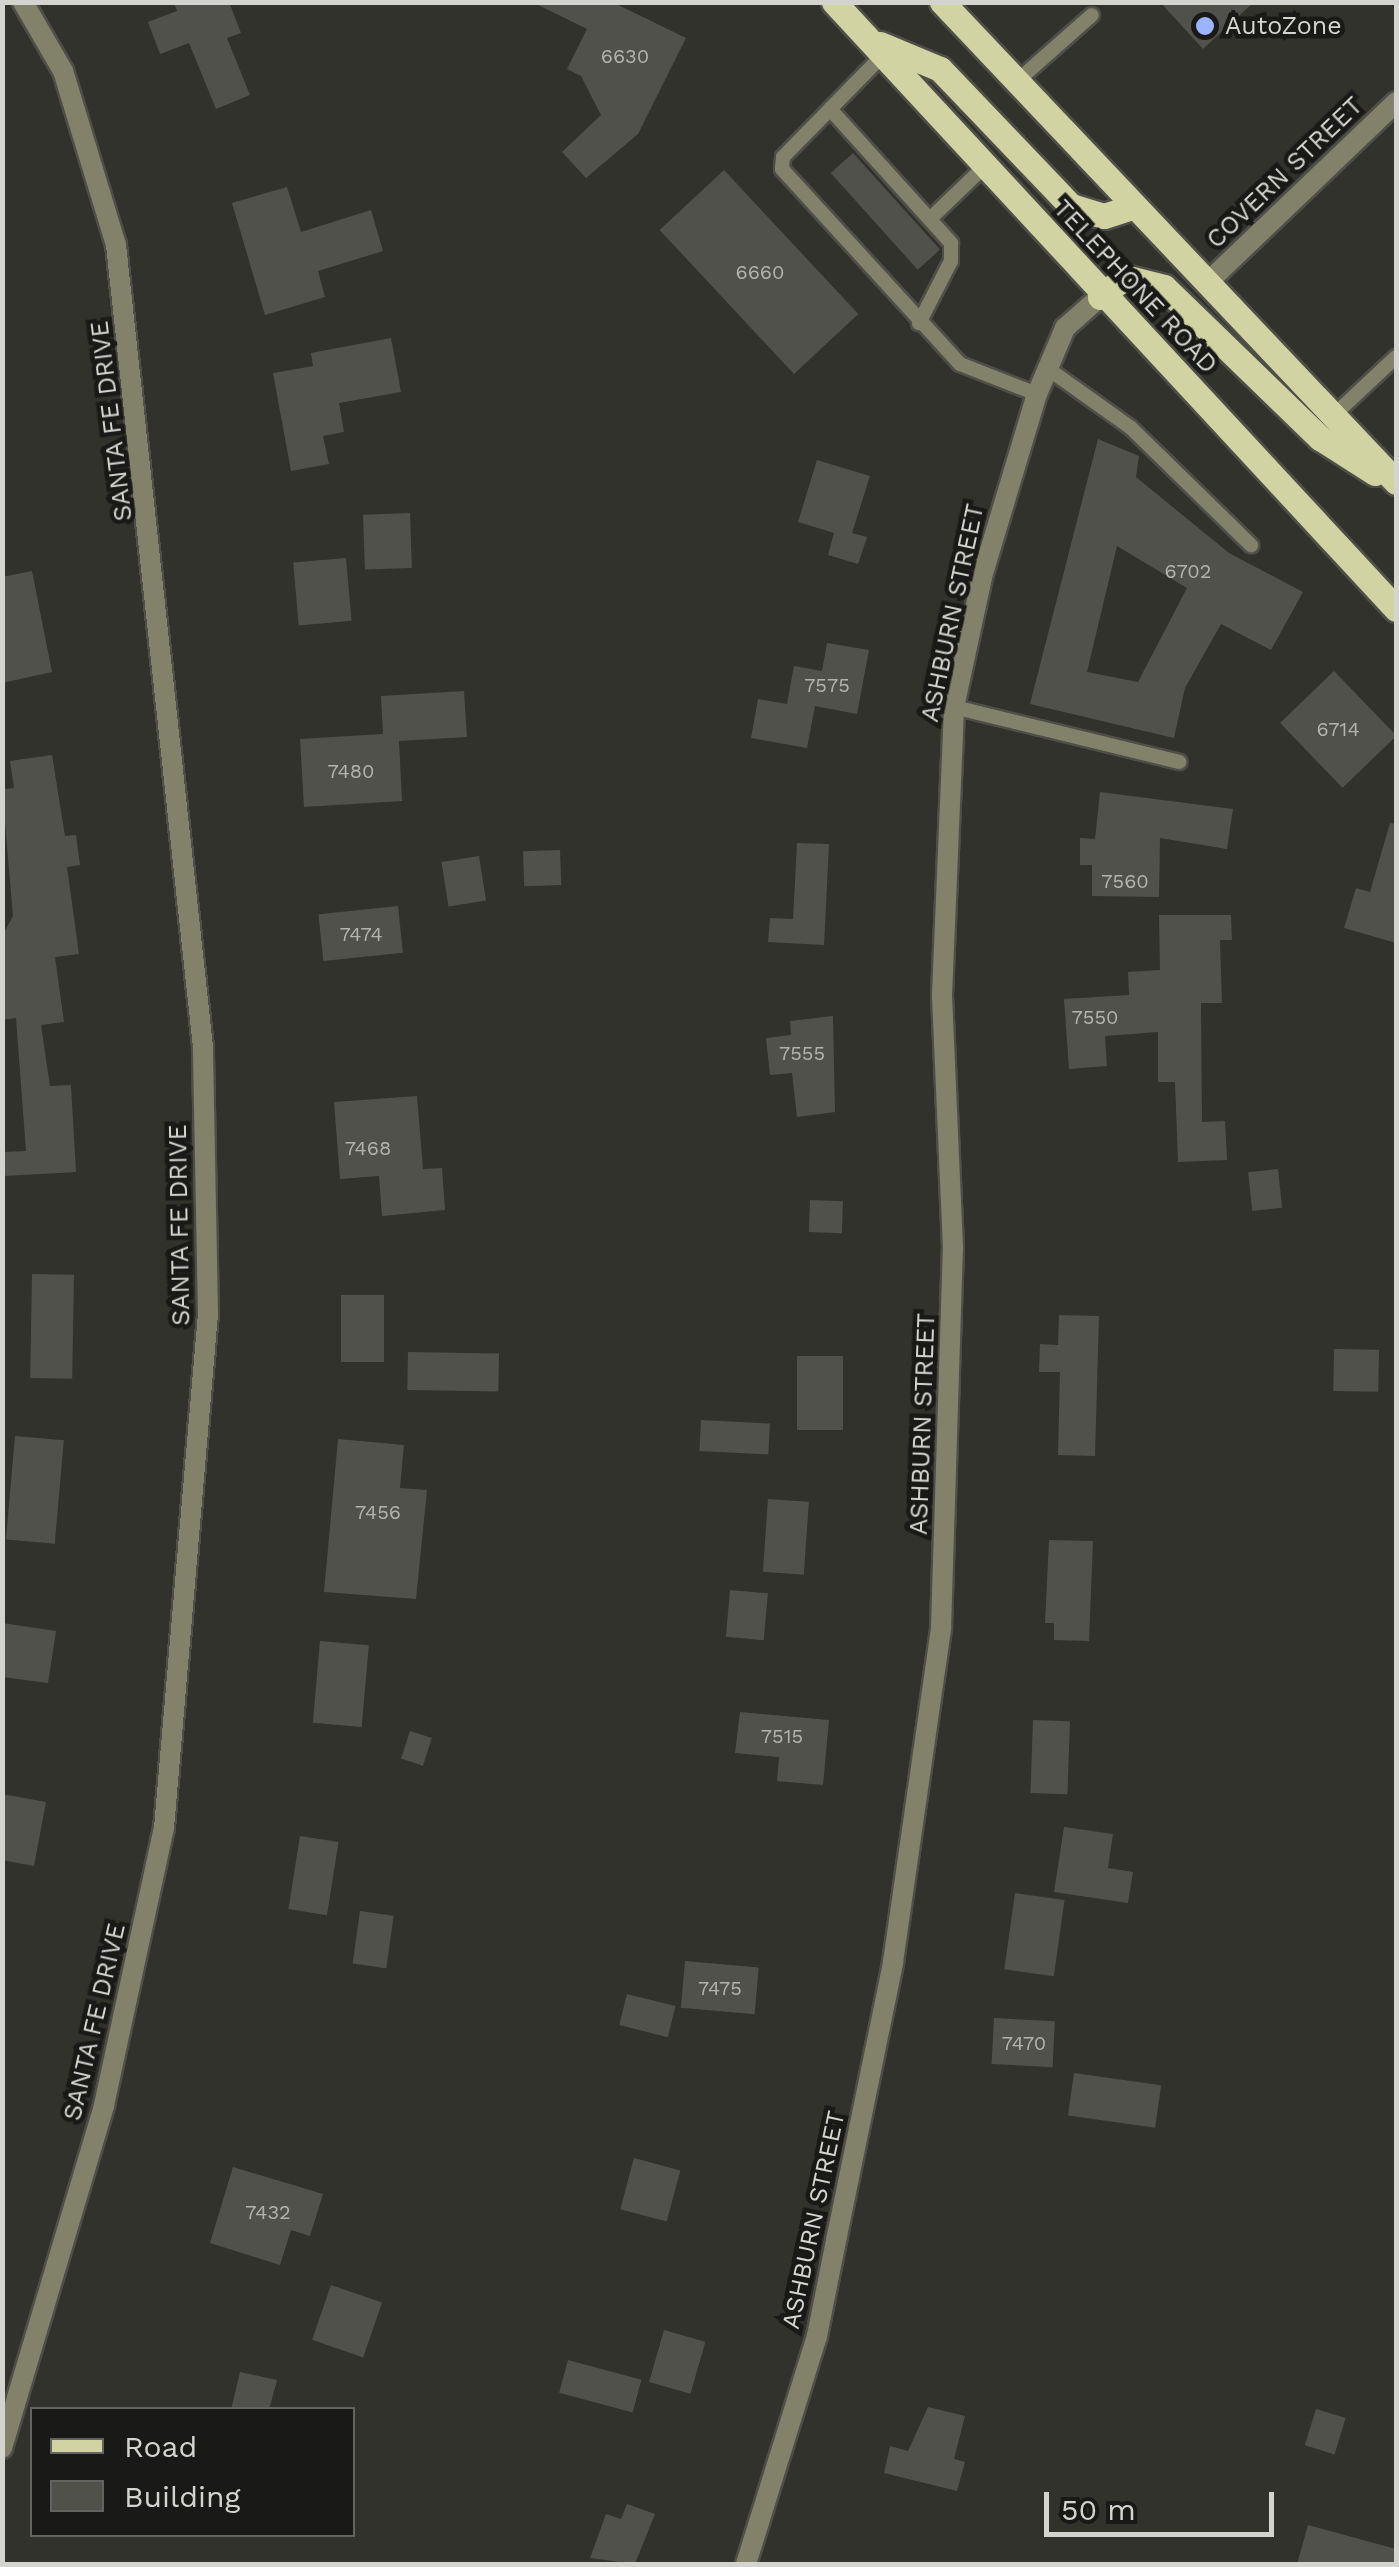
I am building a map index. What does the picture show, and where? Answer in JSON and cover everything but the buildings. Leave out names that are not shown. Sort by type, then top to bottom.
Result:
[{"type":"main road","name":"TELEPHONE ROAD","points":[[834,2],[1100,297],[1396,608]]},
{"type":"main road","name":"TELEPHONE ROAD","points":[[942,2],[1132,207],[1209,281],[1396,484]]},
{"type":"main road","points":[[877,48],[940,70],[1071,206],[1104,216],[1132,207]]},
{"type":"main road","points":[[1100,297],[1125,277],[1164,288],[1320,438],[1396,484]]},
{"type":"street","name":"SANTA FE DRIVE","points":[[2,2448],[104,2105],[164,1828],[208,1314],[203,1046],[116,244],[62,71],[23,2]]},
{"type":"street","name":"COVERN STREET","points":[[1209,281],[1396,102]]},
{"type":"street","name":"ASHBURN STREET","points":[[746,2564],[816,2336],[838,2236],[892,1962],[941,1628],[953,1248],[942,994],[954,707],[982,577],[1037,394],[1065,328],[1100,297]]},
{"type":"lane","points":[[1016,82],[1092,15]]},
{"type":"lane","points":[[877,48],[830,109],[783,157],[782,169],[918,323],[960,364],[1037,394]]},
{"type":"lane","points":[[830,109],[932,217],[951,243],[952,261],[918,323]]},
{"type":"lane","points":[[932,217],[984,167]]},
{"type":"lane","points":[[1334,416],[1396,357]]},
{"type":"lane","points":[[1047,368],[1130,428],[1251,545]]},
{"type":"lane","points":[[954,707],[1179,762]]},
{"type":"place","name":"AutoZone","points":[[1205,26]]}]
